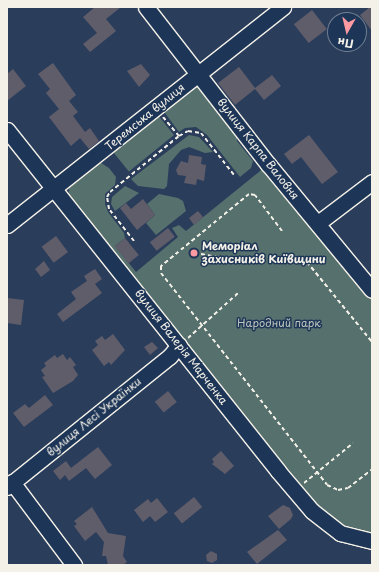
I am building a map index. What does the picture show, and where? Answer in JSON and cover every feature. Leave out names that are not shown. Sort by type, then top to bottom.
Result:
[{"type":"street","name":"вулиця Карпа Валовня","points":[[146,7],[372,290]]},
{"type":"street","name":"Теремська вулиця","points":[[7,226],[283,7]]},
{"type":"street","name":"вулиця Валерія Марченка","points":[[7,130],[55,188],[312,511],[340,533],[372,541]]},
{"type":"street","points":[[318,223],[372,182]]},
{"type":"street","name":"вулиця Лесі Українки","points":[[10,485],[170,356],[179,345]]},
{"type":"street","points":[[10,485],[74,565]]},
{"type":"path","points":[[156,108],[179,136]]},
{"type":"path","points":[[134,241],[109,209],[108,197],[110,192],[179,136],[188,131],[201,133],[234,175]]},
{"type":"path","points":[[282,231],[255,196],[249,194],[161,266],[161,273],[327,485],[338,490],[348,488],[372,469]]},
{"type":"path","points":[[201,254],[245,262]]},
{"type":"path","points":[[307,262],[372,342]]},
{"type":"path","points":[[179,345],[238,293]]},
{"type":"path","points":[[296,491],[353,443]]},
{"type":"green space","points":[[198,82],[238,136],[237,141],[253,161],[251,168],[240,177],[207,135],[196,127],[185,128],[179,132],[162,109]]},
{"type":"green space","points":[[157,114],[174,135],[129,171],[112,151]]},
{"type":"green space","points":[[189,135],[199,137],[213,152],[205,153],[189,147],[181,150],[169,164],[167,186],[164,189],[138,186],[131,179]]},
{"type":"green space","name":"Народний парк","points":[[98,161],[109,168],[116,177],[115,185],[105,194],[105,204],[108,212],[124,233],[125,238],[115,246],[136,272],[178,237],[172,228],[179,225],[186,231],[265,167],[372,298],[372,534],[344,527],[317,506],[289,470],[281,468],[68,196],[70,183]]},
{"type":"green space","points":[[125,186],[139,193],[115,211],[111,204],[112,197]]},
{"type":"green space","points":[[159,194],[178,198],[183,201],[186,211],[156,235],[146,223],[155,215],[147,204]]},
{"type":"building","points":[[95,7],[121,7],[106,19],[116,31],[90,52],[83,44],[97,33],[83,17]]},
{"type":"building","points":[[372,7],[372,31],[367,24],[367,12],[364,12]]},
{"type":"building","points":[[312,10],[327,29],[309,43],[294,24]]},
{"type":"building","points":[[53,63],[76,95],[69,101],[78,112],[73,116],[85,132],[90,128],[99,141],[89,149],[80,138],[71,146],[49,117],[59,109],[46,93],[50,89],[38,74]]},
{"type":"building","points":[[141,64],[150,75],[139,87],[127,71]]},
{"type":"building","points":[[239,67],[255,88],[272,75],[281,86],[264,100],[255,89],[235,105],[218,83]]},
{"type":"building","points":[[13,69],[26,86],[7,101],[7,74]]},
{"type":"building","points":[[309,135],[338,172],[322,184],[301,157],[292,164],[284,154]]},
{"type":"building","points":[[189,155],[202,157],[201,164],[206,165],[204,181],[197,179],[196,185],[184,183],[186,176],[178,175],[176,170],[181,161],[188,163]]},
{"type":"building","points":[[143,199],[155,215],[137,230],[120,208],[126,203],[131,209]]},
{"type":"building","points":[[198,211],[203,217],[194,225],[189,218]]},
{"type":"building","points":[[168,228],[175,237],[157,251],[150,242]]},
{"type":"building","points":[[56,236],[68,252],[54,263],[42,247]]},
{"type":"building","points":[[125,238],[139,255],[129,263],[115,246]]},
{"type":"building","points":[[44,261],[50,270],[41,277],[35,269]]},
{"type":"building","points":[[95,269],[102,279],[95,284],[102,293],[63,322],[57,314],[76,299],[71,292],[87,281],[84,276]]},
{"type":"building","points":[[7,298],[24,300],[21,325],[7,323]]},
{"type":"building","points":[[113,334],[125,350],[111,365],[109,362],[104,366],[92,350],[98,345],[95,341],[102,336],[105,340]]},
{"type":"building","points":[[152,342],[158,348],[150,355],[144,347]]},
{"type":"building","points":[[63,354],[67,360],[70,357],[76,365],[73,367],[78,375],[73,381],[53,393],[42,377],[45,376],[41,370],[46,366],[44,363],[55,355],[57,358]]},
{"type":"building","points":[[168,391],[177,402],[164,413],[155,402]]},
{"type":"building","points":[[45,395],[53,405],[24,427],[13,413],[25,404],[29,408]]},
{"type":"building","points":[[98,447],[112,465],[95,479],[86,468],[69,481],[65,475],[60,480],[53,471],[66,461],[71,468]]},
{"type":"building","points":[[221,451],[234,466],[225,474],[212,464],[214,462],[212,459]]},
{"type":"building","points":[[194,497],[202,507],[182,523],[174,513]]},
{"type":"building","points":[[157,498],[168,512],[155,522],[150,516],[143,522],[134,510],[148,499],[151,503]]},
{"type":"building","points":[[283,505],[290,508],[293,515],[291,519],[279,529],[268,516]]},
{"type":"building","points":[[92,507],[108,533],[126,536],[123,556],[127,562],[123,565],[108,565],[106,556],[102,556],[104,542],[96,532],[85,541],[74,526],[77,524],[74,521]]},
{"type":"building","points":[[278,530],[287,540],[257,564],[247,552]]},
{"type":"building","points":[[211,551],[217,554],[217,560],[212,563],[207,561],[206,555]]},
{"type":"place","name":"Меморіал захисників Київщини","points":[[194,253]]}]
